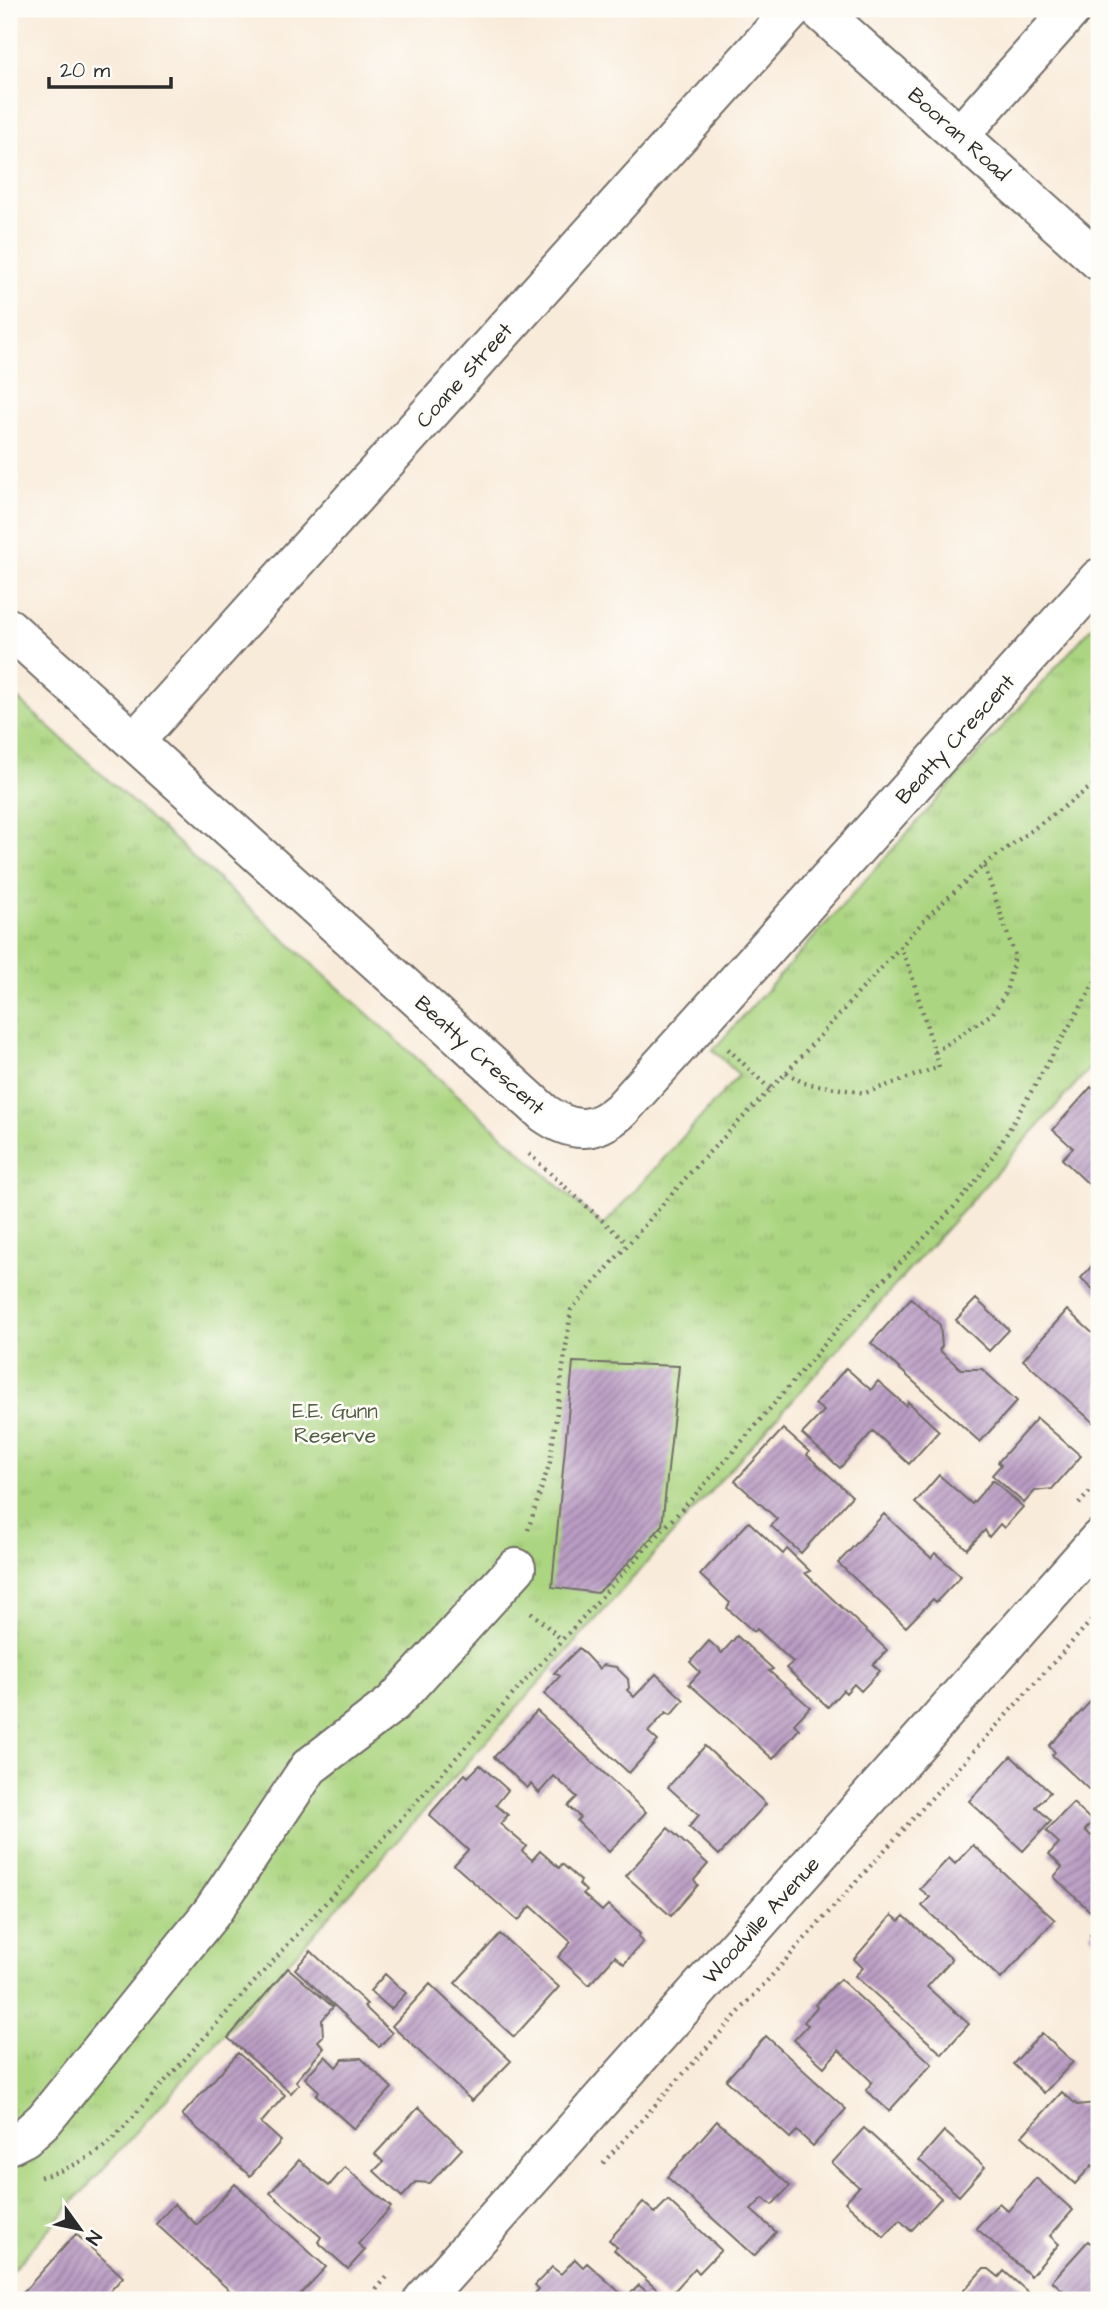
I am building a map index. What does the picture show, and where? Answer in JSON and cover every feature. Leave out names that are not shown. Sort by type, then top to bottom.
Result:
[{"type":"street","name":"Coane Street","points":[[135,741],[793,9]]},
{"type":"street","name":"Booran Road","points":[[818,9],[1099,261]]},
{"type":"street","points":[[960,135],[1072,9]]},
{"type":"street","name":"Beatty Crescent","points":[[9,628],[554,1121],[581,1129],[595,1128],[621,1110],[1099,578]]},
{"type":"street","name":"Woodville Avenue","points":[[423,2300],[1099,1539]]},
{"type":"street","points":[[9,2145],[25,2137],[45,2119],[212,1912],[309,1767],[393,1703],[516,1567]]},
{"type":"path","points":[[562,1640],[531,1614],[516,1567],[550,1462],[570,1310],[697,1165],[786,1073],[929,915],[984,864],[1099,781]]},
{"type":"path","points":[[934,1052],[993,1013],[1006,992],[1015,956],[984,864]]},
{"type":"path","points":[[786,1073],[804,1083],[865,1093],[939,1067],[901,946]]},
{"type":"path","points":[[29,2180],[77,2164],[97,2153],[113,2139],[715,1473],[847,1318],[958,1203],[1003,1140],[1099,975]]},
{"type":"path","points":[[700,1023],[770,1089]]},
{"type":"path","points":[[600,2167],[1099,1612]]},
{"type":"green space","name":"E.E. Gunn Reserve","points":[[1099,619],[1099,1058],[9,2274],[9,691],[603,1226],[739,1075],[713,1050]]},
{"type":"building","points":[[1091,1087],[1099,1094],[1099,1194],[1062,1159],[1073,1148],[1053,1130]]},
{"type":"building","points":[[1099,1258],[1099,1295],[1081,1278]]},
{"type":"building","points":[[911,1298],[940,1325],[942,1346],[939,1350],[961,1369],[982,1369],[1017,1401],[980,1442],[871,1343]]},
{"type":"building","points":[[976,1299],[1009,1330],[989,1351],[956,1320]]},
{"type":"building","points":[[1067,1310],[1099,1339],[1099,1419],[1095,1424],[1023,1360]]},
{"type":"building","points":[[573,1362],[679,1366],[662,1526],[597,1593],[552,1587]]},
{"type":"building","points":[[846,1368],[871,1390],[878,1381],[906,1406],[908,1402],[939,1431],[909,1464],[873,1431],[840,1468],[802,1434],[824,1411],[815,1404]]},
{"type":"building","points":[[1037,1418],[1081,1456],[1052,1489],[1035,1491],[1024,1503],[992,1475],[1001,1465],[998,1462]]},
{"type":"building","points":[[783,1429],[852,1496],[801,1553],[771,1526],[777,1519],[735,1481]]},
{"type":"building","points":[[939,1475],[972,1504],[993,1480],[1023,1507],[1004,1528],[1000,1524],[989,1537],[985,1530],[967,1549],[915,1503]]},
{"type":"building","points":[[884,1514],[931,1558],[935,1553],[961,1576],[936,1602],[933,1599],[906,1627],[838,1563]]},
{"type":"building","points":[[749,1522],[783,1554],[787,1549],[810,1571],[805,1573],[887,1650],[873,1665],[880,1671],[861,1691],[854,1684],[846,1693],[843,1690],[828,1707],[786,1668],[793,1662],[757,1629],[754,1632],[727,1608],[730,1603],[700,1575]]},
{"type":"building","points":[[737,1636],[773,1669],[769,1671],[810,1707],[794,1724],[799,1729],[773,1759],[689,1684],[700,1672],[690,1662],[709,1641],[722,1653]]},
{"type":"building","points":[[579,1648],[599,1669],[603,1665],[616,1667],[628,1679],[627,1690],[634,1697],[656,1674],[684,1700],[671,1715],[666,1712],[648,1732],[658,1741],[629,1773],[544,1694],[560,1676],[554,1673]]},
{"type":"building","points":[[1091,1701],[1099,1709],[1099,1799],[1052,1755],[1055,1752],[1049,1746]]},
{"type":"building","points":[[537,1711],[646,1812],[609,1852],[577,1821],[580,1817],[568,1806],[577,1797],[554,1776],[539,1793],[531,1784],[527,1788],[494,1757]]},
{"type":"building","points":[[705,1746],[766,1804],[719,1855],[689,1827],[699,1815],[668,1787]]},
{"type":"building","points":[[1011,1756],[1050,1792],[1036,1807],[1051,1821],[1023,1851],[969,1801]]},
{"type":"building","points":[[480,1765],[508,1790],[496,1805],[508,1815],[500,1824],[526,1846],[522,1851],[532,1860],[540,1851],[559,1868],[562,1864],[581,1881],[579,1884],[586,1891],[583,1894],[602,1911],[608,1905],[640,1934],[638,1937],[643,1942],[624,1964],[615,1956],[589,1985],[558,1957],[571,1942],[531,1906],[518,1921],[454,1865],[468,1850],[429,1815],[465,1774],[468,1777]]},
{"type":"building","points":[[1073,1803],[1093,1822],[1085,1830],[1091,1836],[1095,1833],[1099,1837],[1099,1901],[1090,1911],[1054,1877],[1062,1867],[1049,1854],[1059,1843],[1046,1831]]},
{"type":"building","points":[[668,1828],[708,1864],[694,1880],[698,1885],[671,1916],[626,1876]]},
{"type":"building","points":[[973,1845],[1055,1920],[1001,1979],[922,1906],[930,1897],[920,1889],[949,1858],[955,1864]]},
{"type":"building","points":[[892,1915],[899,1921],[904,1916],[952,1959],[927,1987],[969,2024],[942,2054],[855,1976],[863,1968],[854,1959]]},
{"type":"building","points":[[1099,1925],[1099,1943],[1090,1935]]},
{"type":"building","points":[[500,1934],[559,1987],[514,2037],[455,1983]]},
{"type":"building","points":[[311,1951],[367,2004],[364,2006],[392,2033],[379,2047],[295,1969]]},
{"type":"building","points":[[288,1968],[333,2007],[322,2020],[323,2036],[318,2041],[324,2048],[296,2081],[299,2084],[291,2093],[228,2038]]},
{"type":"building","points":[[385,1974],[406,1993],[391,2009],[370,1991]]},
{"type":"building","points":[[840,1979],[932,2064],[889,2111],[866,2090],[872,2082],[839,2050],[824,2067],[794,2040],[808,2025],[804,2022],[817,2007],[815,2005]]},
{"type":"building","points":[[430,1984],[511,2061],[472,2101],[392,2026]]},
{"type":"building","points":[[1042,2033],[1073,2062],[1044,2093],[1013,2064]]},
{"type":"building","points":[[766,2036],[846,2109],[813,2146],[797,2131],[790,2138],[726,2080]]},
{"type":"building","points":[[238,2053],[285,2095],[261,2123],[281,2141],[250,2176],[182,2115]]},
{"type":"building","points":[[325,2056],[336,2067],[343,2059],[361,2058],[392,2088],[354,2129],[316,2095],[319,2091],[305,2078]]},
{"type":"building","points":[[1062,2092],[1077,2105],[1096,2103],[1099,2100],[1099,2166],[1097,2169],[1092,2165],[1075,2184],[1022,2136]]},
{"type":"building","points":[[419,2107],[462,2149],[430,2183],[416,2182],[402,2197],[374,2171],[383,2162],[375,2154]]},
{"type":"building","points":[[717,2121],[790,2186],[772,2205],[763,2198],[751,2210],[776,2232],[754,2256],[667,2177]]},
{"type":"building","points":[[864,2128],[941,2198],[911,2231],[900,2220],[884,2237],[845,2202],[859,2187],[832,2163]]},
{"type":"building","points":[[944,2131],[985,2167],[959,2196],[919,2160]]},
{"type":"building","points":[[299,2160],[329,2186],[345,2167],[391,2207],[358,2244],[365,2250],[348,2269],[318,2242],[321,2237],[270,2193]]},
{"type":"building","points":[[1036,2178],[1073,2210],[1050,2236],[1059,2244],[1031,2276],[976,2228],[999,2203],[1008,2211]]},
{"type":"building","points":[[235,2184],[326,2267],[295,2300],[240,2300],[156,2224],[174,2204],[197,2225]]},
{"type":"building","points":[[668,2200],[721,2250],[699,2273],[695,2268],[667,2299],[614,2250],[617,2247],[609,2240],[643,2202],[655,2213]]},
{"type":"building","points":[[76,2234],[123,2277],[102,2300],[16,2300]]},
{"type":"building","points":[[1088,2241],[1099,2250],[1099,2300],[1074,2300],[1052,2281]]},
{"type":"building","points":[[575,2259],[583,2267],[587,2263],[626,2298],[639,2285],[656,2300],[529,2300],[539,2289],[535,2285],[552,2267],[561,2274]]},
{"type":"building","points":[[983,2269],[989,2269],[999,2277],[1004,2271],[1037,2300],[955,2300]]}]
